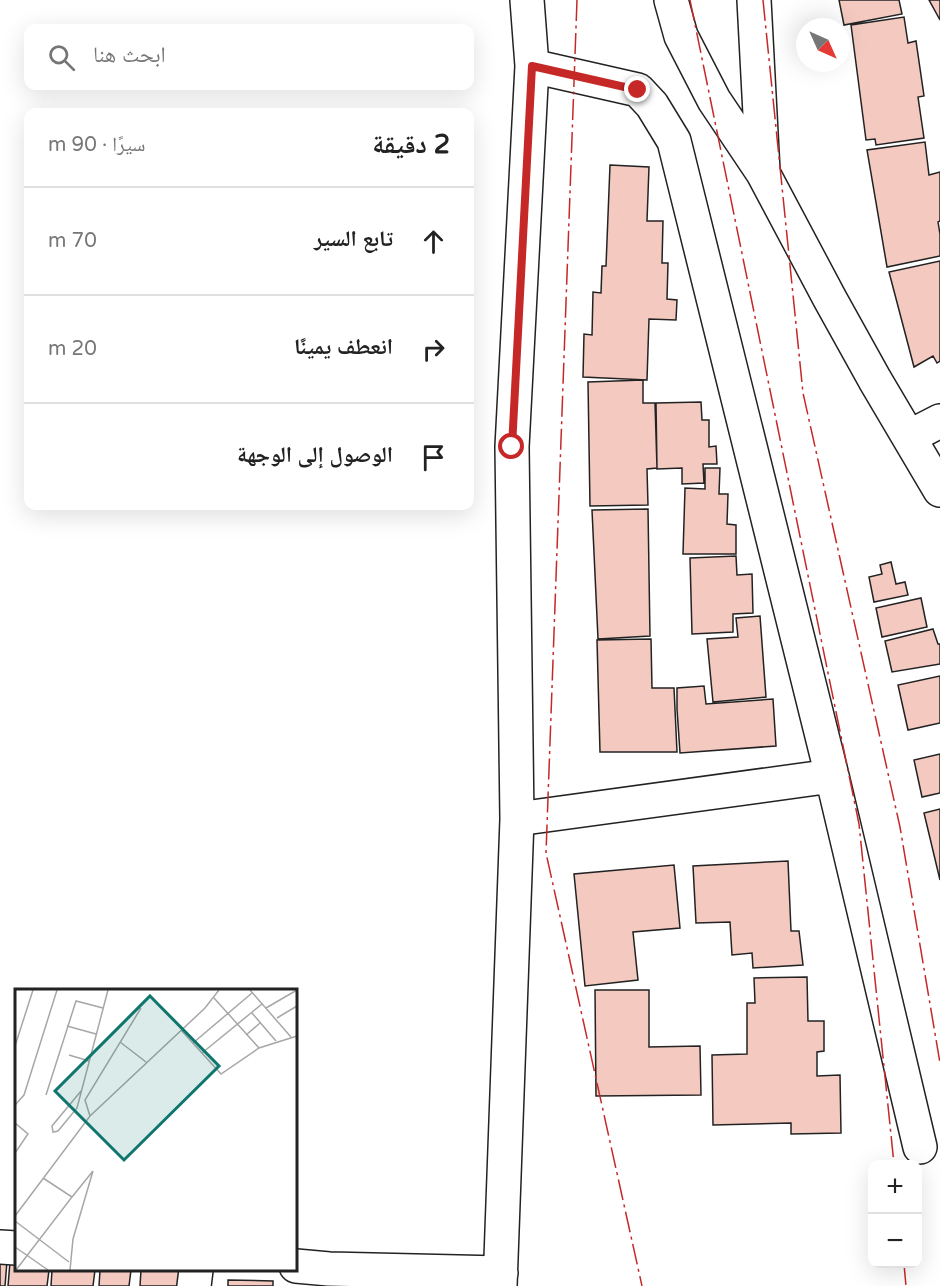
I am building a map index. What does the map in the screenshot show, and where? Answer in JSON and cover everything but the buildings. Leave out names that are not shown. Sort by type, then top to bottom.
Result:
[{"type":"street","points":[[297,1266],[328,1277],[501,1280],[517,819],[512,447],[532,66],[527,0]]},
{"type":"street","points":[[671,0],[681,36],[714,100],[763,173],[836,309],[940,490]]},
{"type":"street","points":[[754,0],[763,173]]},
{"type":"street","points":[[532,66],[638,90],[652,105],[674,141],[832,776],[920,1147]]},
{"type":"street","points":[[909,437],[940,421]]},
{"type":"street","points":[[517,819],[832,776]]},
{"type":"street","points":[[0,1247],[15,1248]]},
{"type":"street","points":[[194,1286],[196,1271]]},
{"type":"power","points":[[577,0],[546,853],[642,1286]]},
{"type":"power","points":[[690,0],[859,824],[894,1160]]},
{"type":"power","points":[[763,0],[803,393],[900,827],[940,1063]]},
{"type":"power","points":[[904,1268],[906,1286]]},
{"type":"route","points":[[512,447],[532,66],[638,90]]}]
